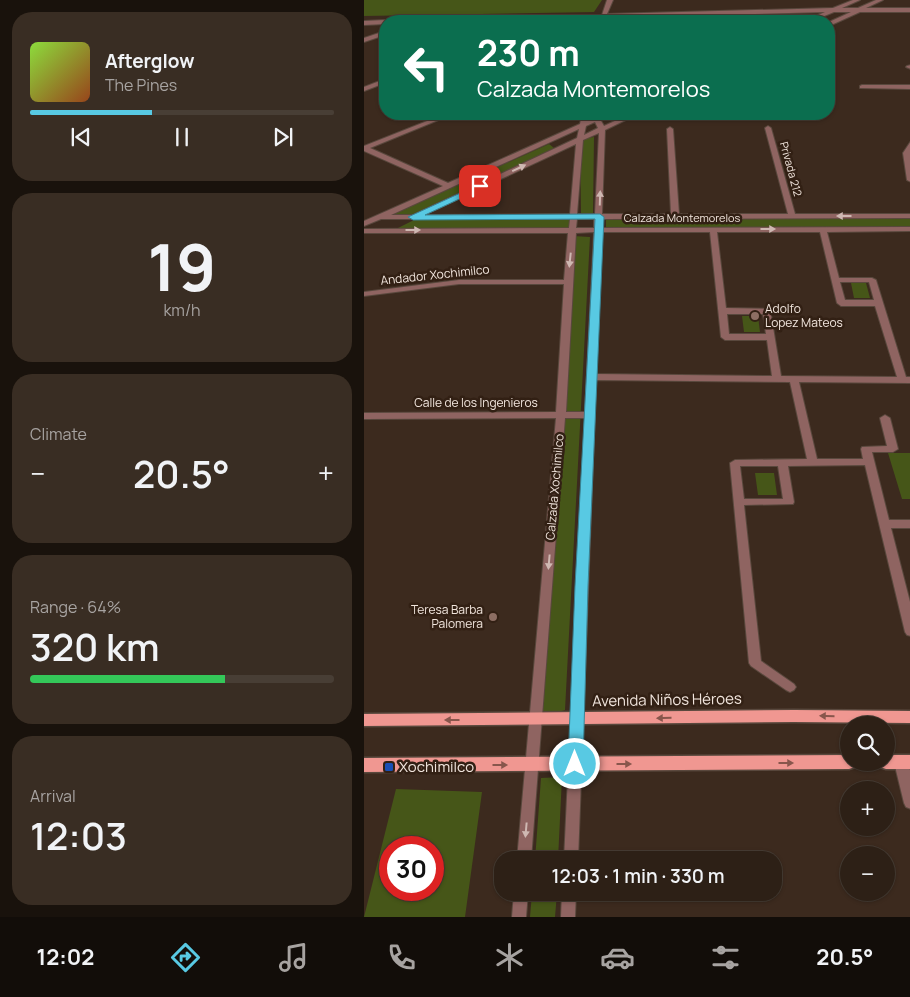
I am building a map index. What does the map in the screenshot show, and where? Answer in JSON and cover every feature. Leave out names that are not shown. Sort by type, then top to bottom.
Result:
[{"type":"main road","name":"Avenida Niños Héroes","points":[[364,720],[794,716],[910,717]]},
{"type":"main road","points":[[364,765],[840,762]]},
{"type":"street","points":[[604,15],[610,0]]},
{"type":"street","points":[[822,15],[857,0]]},
{"type":"street","points":[[835,21],[880,0]]},
{"type":"street","points":[[705,15],[833,10],[910,10]]},
{"type":"street","points":[[364,23],[379,22]]},
{"type":"street","points":[[364,40],[379,35]]},
{"type":"street","points":[[364,89],[379,83]]},
{"type":"street","points":[[862,87],[910,87]]},
{"type":"street","points":[[364,148],[435,120]]},
{"type":"street","name":"Calzada Xochimilco","points":[[525,851],[560,414],[568,282],[574,230],[580,139],[584,120]]},
{"type":"street","points":[[364,224],[593,120]]},
{"type":"street","points":[[571,851],[589,415],[600,217],[602,129],[598,120]]},
{"type":"street","points":[[364,239],[622,120]]},
{"type":"street","name":"Privada 212","points":[[768,128],[792,216]]},
{"type":"street","points":[[670,129],[675,216]]},
{"type":"street","points":[[910,143],[906,153],[910,180]]},
{"type":"street","points":[[364,148],[449,186]]},
{"type":"street","points":[[876,216],[880,229]]},
{"type":"street","name":"Calzada Montemorelos","points":[[379,217],[910,216]]},
{"type":"street","points":[[713,229],[725,337],[771,337]]},
{"type":"street","points":[[823,229],[841,303],[879,303]]},
{"type":"street","name":"Calzada Montemorelos","points":[[364,231],[910,229]]},
{"type":"street","points":[[592,377],[906,380],[872,280],[836,280]]},
{"type":"street","name":"Andador Xochimilco","points":[[364,294],[459,282],[568,282]]},
{"type":"street","points":[[722,311],[767,311],[777,379]]},
{"type":"street","points":[[794,379],[812,462]]},
{"type":"street","name":"Calle de los Ingenieros","points":[[364,416],[589,415]]},
{"type":"street","points":[[885,418],[893,449],[866,449],[910,632]]},
{"type":"street","points":[[790,688],[755,664],[735,463],[870,462]]},
{"type":"street","points":[[738,502],[789,502],[783,463]]},
{"type":"street","points":[[884,524],[910,524]]},
{"type":"street","points":[[899,762],[910,803]]},
{"type":"street","points":[[519,917],[520,901]]},
{"type":"street","points":[[568,917],[569,901]]},
{"type":"green space","points":[[364,0],[602,0],[594,12],[364,16]]},
{"type":"green space","points":[[594,137],[593,213],[581,213],[580,139]]},
{"type":"green space","points":[[549,144],[554,148],[413,217],[387,217]]},
{"type":"green space","points":[[910,218],[911,227],[606,228],[606,220]]},
{"type":"green space","points":[[574,219],[567,230],[398,228],[414,220]]},
{"type":"green space","points":[[573,236],[590,237],[565,710],[536,719]]},
{"type":"green space","points":[[851,283],[866,283],[870,298],[854,298]]},
{"type":"green space","points":[[742,316],[758,316],[760,332],[744,332]]},
{"type":"green space","points":[[888,453],[910,453],[910,499],[902,499]]},
{"type":"green space","points":[[755,473],[774,473],[777,495],[758,495]]},
{"type":"green space","points":[[562,777],[558,851],[536,851],[541,778]]},
{"type":"green space","points":[[396,789],[482,792],[465,917],[364,917],[379,857],[379,901],[444,901],[444,836],[384,836]]},
{"type":"green space","points":[[531,901],[556,901],[555,917],[530,917]]},
{"type":"place","name":"Adolfo Lopez Mateos","points":[[755,316]]},
{"type":"place","name":"Teresa Barba Palomera","points":[[493,617]]},
{"type":"place","name":"Xochimilco","points":[[389,767]]},
{"type":"route","points":[[480,186],[413,217],[600,217],[581,586],[575,764]]}]
